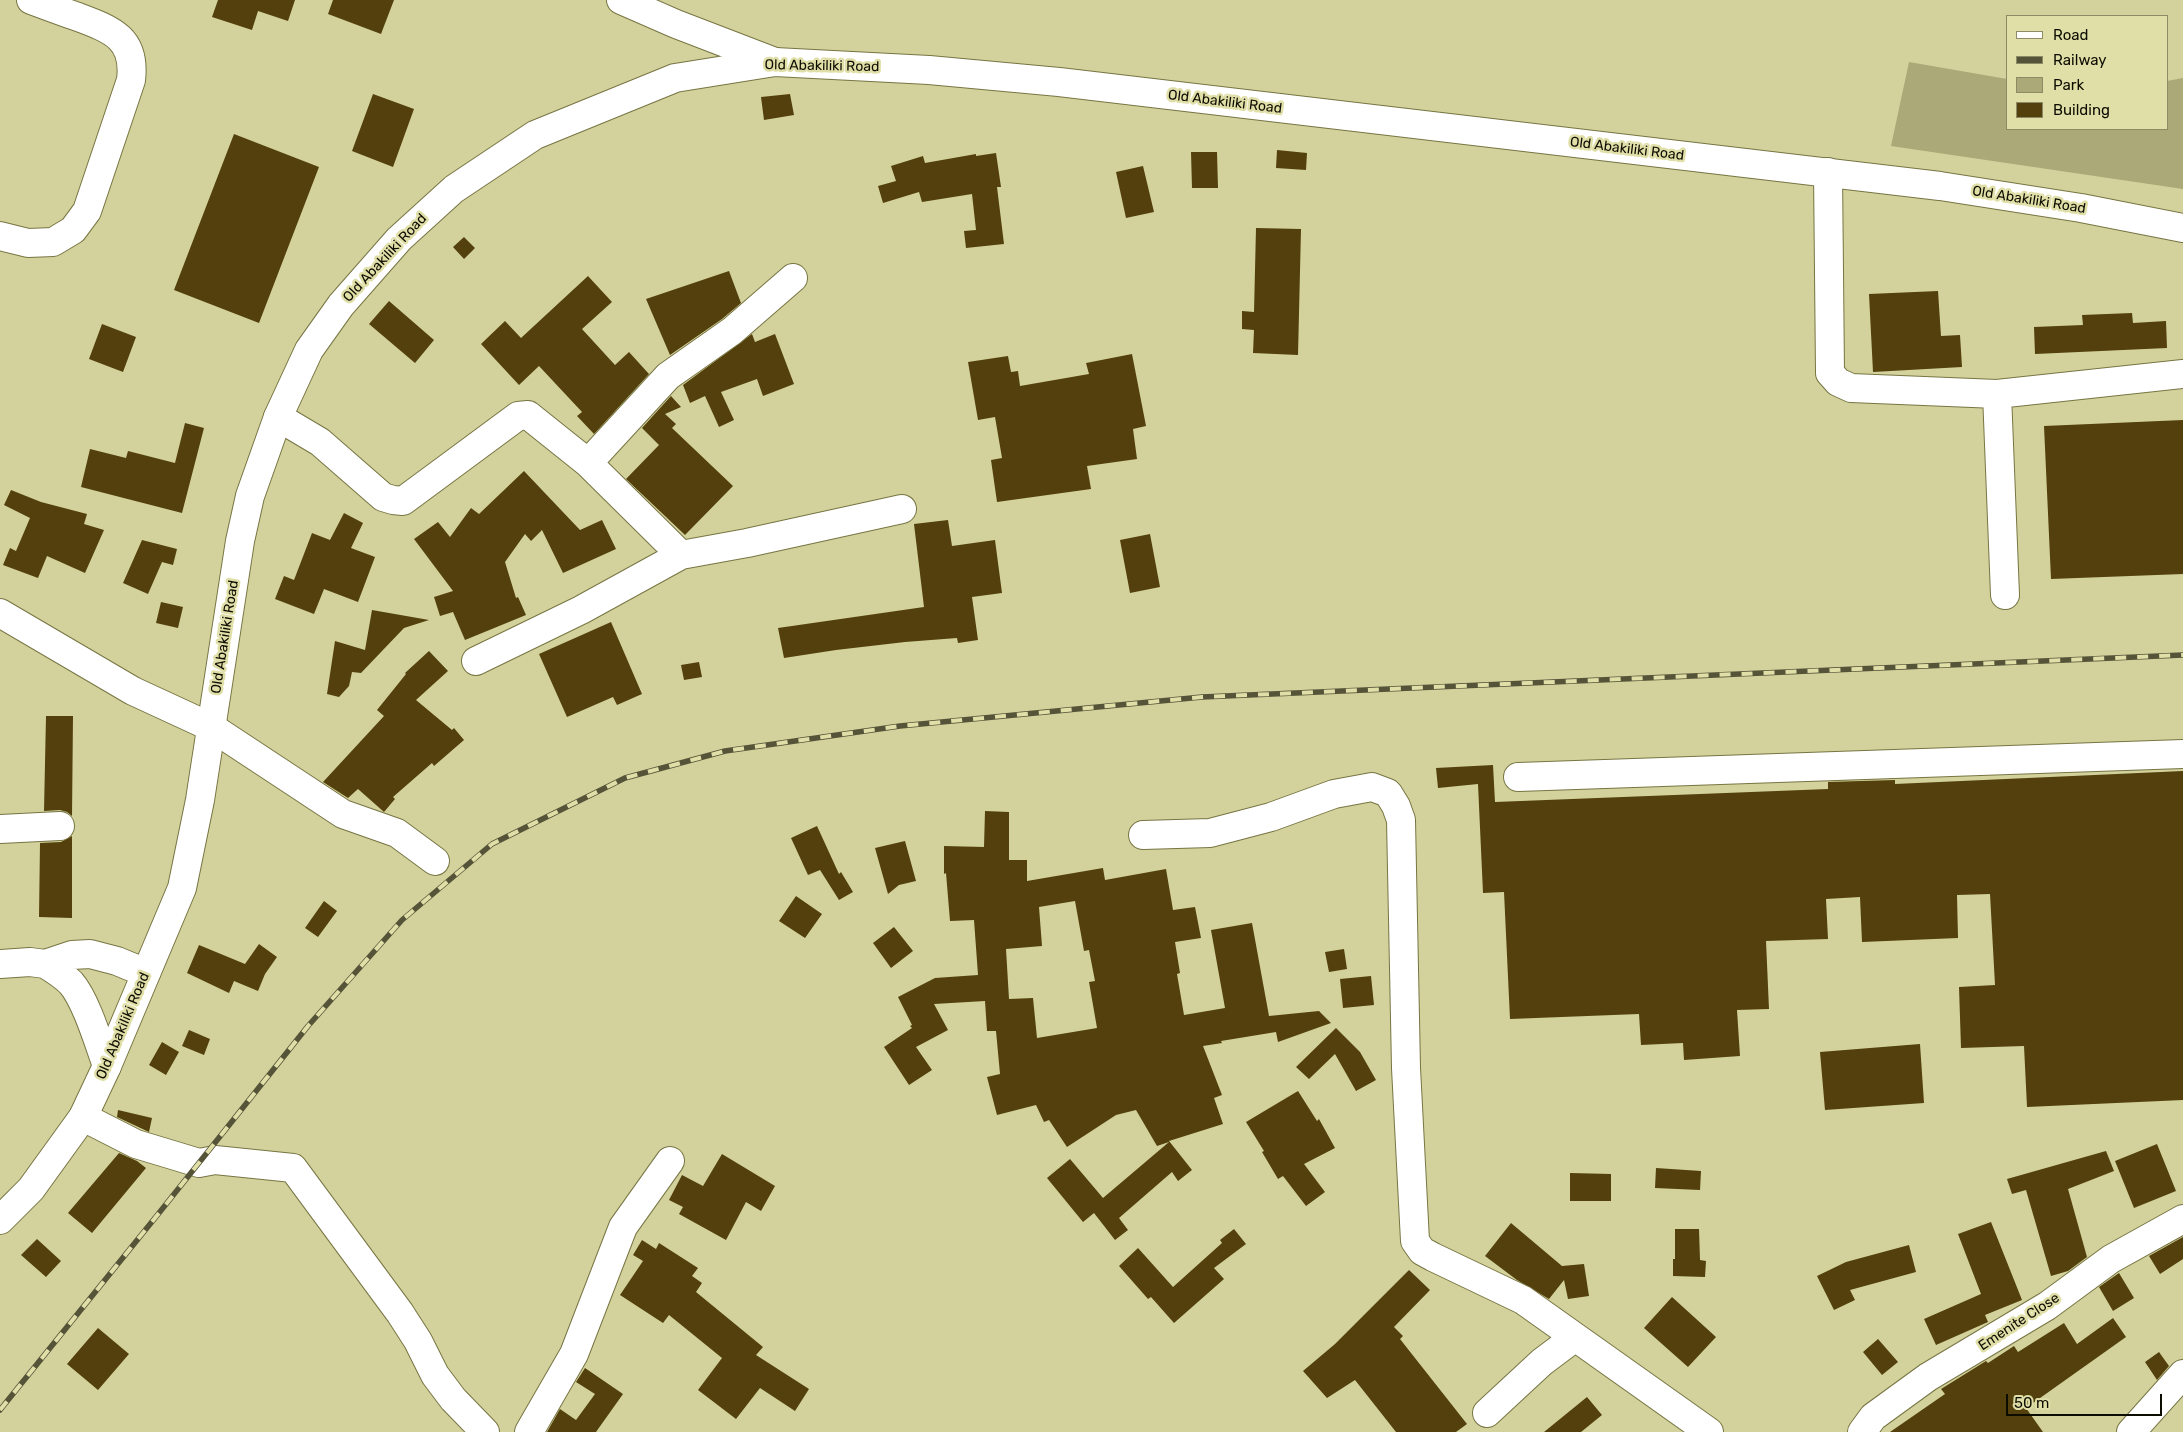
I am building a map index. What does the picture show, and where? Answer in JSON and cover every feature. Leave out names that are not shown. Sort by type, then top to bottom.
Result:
[{"type":"street","points":[[0,236],[28,243],[52,242],[72,230],[87,211],[131,80],[133,67],[130,54],[124,42],[115,33],[104,27],[31,0]]},
{"type":"street","points":[[621,0],[676,24],[775,62]]},
{"type":"street","name":"Old Abakiliki Road","points":[[0,1220],[31,1189],[83,1117],[107,1066],[182,888],[200,800],[240,541],[250,496],[278,417],[309,350],[341,304],[399,239],[454,189],[535,135],[675,78],[775,62],[929,70],[1059,82],[1940,186],[2081,208],[2183,228]]},
{"type":"street","points":[[1828,172],[1830,373],[1838,382],[1851,388],[1997,394],[2183,374]]},
{"type":"street","points":[[588,463],[668,376],[732,331],[793,278]]},
{"type":"street","points":[[1997,394],[2005,595]]},
{"type":"street","points":[[278,417],[320,442],[383,497],[404,501],[518,416],[528,415],[588,463],[681,555]]},
{"type":"street","points":[[476,661],[581,610],[681,555],[747,543],[902,509]]},
{"type":"street","points":[[0,614],[132,691],[211,728],[343,814],[397,833],[435,861]]},
{"type":"street","points":[[1518,777],[2183,754]]},
{"type":"street","points":[[1143,835],[1210,833],[1271,817],[1334,794],[1372,787],[1388,794],[1396,806],[1401,820],[1406,1068],[1416,1241],[1422,1251],[1432,1257],[1523,1300],[1709,1432]]},
{"type":"street","points":[[0,829],[60,826]]},
{"type":"street","points":[[45,964],[72,955],[90,954],[117,961],[146,973]]},
{"type":"street","points":[[0,964],[30,962],[45,964],[59,972],[72,985],[87,1014],[107,1066]]},
{"type":"street","points":[[83,1117],[136,1144],[199,1163],[215,1160],[292,1168],[400,1313],[418,1341],[435,1374],[453,1399],[485,1432]]},
{"type":"street","points":[[529,1432],[574,1354],[623,1227],[670,1161]]},
{"type":"street","name":"Emenite Close","points":[[1862,1432],[1873,1417],[1928,1377],[2047,1306],[2111,1259],[2183,1220]]},
{"type":"street","points":[[1487,1413],[1547,1358],[1574,1338]]},
{"type":"street","points":[[2131,1432],[2183,1374]]},
{"type":"green space","points":[[1909,62],[2006,79],[2006,130],[2168,130],[2168,81],[2183,78],[2183,189],[1891,146]]},
{"type":"building","points":[[218,0],[295,0],[288,21],[258,11],[252,30],[212,17]]},
{"type":"building","points":[[333,0],[394,0],[381,34],[328,14]]},
{"type":"building","points":[[373,94],[414,109],[393,167],[352,151]]},
{"type":"building","points":[[790,94],[794,115],[764,120],[761,97]]},
{"type":"building","points":[[234,134],[319,167],[259,323],[174,290]]},
{"type":"building","points":[[1277,150],[1307,153],[1306,170],[1276,168]]},
{"type":"building","points":[[1191,152],[1217,152],[1218,188],[1192,188]]},
{"type":"building","points":[[996,153],[1001,187],[997,187],[1004,244],[966,248],[964,231],[976,230],[972,194],[922,202],[919,192],[883,203],[878,186],[896,181],[891,166],[923,156],[925,163],[976,154],[976,156]]},
{"type":"building","points":[[1143,166],[1154,212],[1126,218],[1116,172]]},
{"type":"building","points":[[1256,228],[1301,229],[1298,355],[1253,353],[1254,330],[1242,329],[1242,311],[1254,312]]},
{"type":"building","points":[[464,237],[475,248],[464,259],[453,247]]},
{"type":"building","points":[[729,271],[741,303],[722,319],[670,355],[646,299]]},
{"type":"building","points":[[588,276],[612,302],[582,329],[615,365],[629,352],[649,374],[594,434],[577,416],[582,412],[539,366],[519,385],[481,344],[505,321],[521,338]]},
{"type":"building","points":[[1938,291],[1941,336],[1960,335],[1962,367],[1873,372],[1869,294]]},
{"type":"building","points":[[389,301],[434,340],[415,363],[369,324]]},
{"type":"building","points":[[2132,313],[2133,323],[2166,321],[2167,348],[2035,354],[2034,327],[2083,325],[2082,315]]},
{"type":"building","points":[[102,324],[136,337],[123,372],[89,359]]},
{"type":"building","points":[[752,334],[755,342],[775,334],[794,384],[763,396],[757,379],[721,392],[734,420],[719,427],[705,396],[690,403],[683,385]]},
{"type":"building","points":[[1132,354],[1146,426],[1133,429],[1137,459],[1087,466],[1091,489],[997,502],[991,460],[1002,458],[995,417],[978,420],[968,362],[1008,356],[1011,372],[1018,371],[1020,386],[1089,374],[1086,363]]},
{"type":"building","points":[[671,396],[681,407],[665,414],[676,424],[672,428],[733,486],[685,535],[626,479],[659,445],[642,428]]},
{"type":"building","points":[[2183,420],[2183,574],[2051,579],[2044,426]]},
{"type":"building","points":[[185,423],[204,428],[182,513],[81,487],[90,449],[126,458],[128,451],[175,463]]},
{"type":"building","points":[[524,471],[580,530],[602,520],[616,549],[563,573],[542,530],[531,541],[525,534],[505,562],[516,598],[518,597],[526,615],[465,640],[453,612],[440,616],[434,597],[453,591],[414,539],[438,522],[450,537],[471,508],[479,514]]},
{"type":"building","points":[[11,490],[41,502],[87,514],[84,524],[104,530],[85,573],[47,556],[38,578],[3,565],[10,548],[16,551],[30,518],[4,505]]},
{"type":"building","points":[[344,513],[363,523],[351,548],[375,557],[358,602],[324,589],[314,614],[275,599],[284,576],[294,580],[312,533],[330,540]]},
{"type":"building","points":[[948,520],[952,546],[995,540],[1002,593],[972,597],[978,640],[958,643],[957,638],[905,642],[784,658],[778,628],[924,607],[914,524]]},
{"type":"building","points":[[1150,534],[1160,587],[1130,593],[1120,540]]},
{"type":"building","points":[[142,540],[177,549],[173,565],[162,562],[148,594],[123,583]]},
{"type":"building","points":[[161,602],[183,607],[178,628],[156,623]]},
{"type":"building","points":[[372,610],[429,620],[404,628],[361,673],[352,672],[349,686],[339,697],[327,694],[335,641],[365,650]]},
{"type":"building","points":[[611,622],[642,694],[617,705],[613,697],[567,717],[539,654]]},
{"type":"building","points":[[429,651],[448,671],[416,700],[452,730],[454,728],[464,740],[434,766],[432,763],[393,797],[395,799],[384,812],[358,789],[348,798],[323,782],[384,716],[377,710],[405,673]]},
{"type":"building","points":[[699,662],[702,677],[684,680],[681,665]]},
{"type":"building","points":[[46,716],[73,716],[72,816],[60,810],[44,811]]},
{"type":"building","points":[[1493,765],[1495,802],[1828,789],[1828,782],[1895,780],[1895,784],[2183,771],[2183,1100],[2027,1107],[2024,1046],[1961,1048],[1959,987],[1995,985],[1990,894],[1957,895],[1958,938],[1862,942],[1860,897],[1826,899],[1828,939],[1766,941],[1769,1009],[1737,1010],[1740,1056],[1684,1060],[1683,1043],[1641,1045],[1639,1014],[1510,1019],[1504,892],[1483,893],[1478,784],[1438,788],[1436,768]]},
{"type":"building","points":[[985,811],[1009,812],[1009,860],[1027,860],[1027,881],[1103,868],[1105,880],[1166,869],[1173,910],[1195,907],[1201,938],[1175,942],[1180,973],[1177,974],[1184,1015],[1225,1008],[1211,930],[1252,923],[1269,1016],[1319,1011],[1331,1023],[1278,1042],[1276,1032],[1221,1041],[1222,1043],[1203,1046],[1222,1095],[1214,1098],[1223,1124],[1169,1141],[1192,1170],[1178,1181],[1172,1172],[1119,1218],[1128,1230],[1115,1240],[1094,1213],[1083,1222],[1047,1178],[1070,1159],[1103,1198],[1169,1142],[1157,1146],[1136,1110],[1116,1115],[1067,1147],[1049,1120],[1044,1122],[1036,1105],[997,1115],[987,1077],[1000,1074],[996,1031],[987,1031],[985,1001],[934,1004],[948,1030],[916,1047],[932,1070],[909,1085],[884,1047],[912,1028],[898,997],[935,978],[978,975],[974,920],[950,921],[946,873],[944,874],[944,846],[984,847]],"holes":[[[1075,901],[1084,951],[1089,950],[1095,981],[1089,982],[1097,1028],[1037,1038],[1033,998],[1009,999],[1006,949],[1042,946],[1039,907]]]},
{"type":"building","points":[[817,826],[839,874],[841,872],[853,892],[839,900],[820,870],[808,875],[791,838]]},
{"type":"building","points":[[72,836],[72,918],[39,917],[40,843],[61,842]]},
{"type":"building","points":[[905,841],[916,881],[899,885],[888,894],[875,848]]},
{"type":"building","points":[[796,896],[822,914],[805,938],[779,921]]},
{"type":"building","points":[[324,901],[337,911],[318,937],[305,928]]},
{"type":"building","points":[[894,927],[913,951],[891,968],[873,943]]},
{"type":"building","points":[[259,944],[277,957],[265,974],[258,991],[234,981],[229,993],[187,973],[199,945],[245,964]]},
{"type":"building","points":[[1344,949],[1347,969],[1329,972],[1325,952]]},
{"type":"building","points":[[1371,976],[1374,1005],[1343,1008],[1340,979]]},
{"type":"building","points":[[1336,1028],[1360,1052],[1376,1080],[1356,1091],[1335,1054],[1309,1079],[1296,1067]]},
{"type":"building","points":[[189,1030],[210,1039],[204,1055],[182,1046]]},
{"type":"building","points":[[162,1042],[179,1052],[166,1075],[149,1065]]},
{"type":"building","points":[[1920,1044],[1924,1103],[1825,1110],[1820,1052]]},
{"type":"building","points":[[1298,1091],[1317,1121],[1319,1119],[1335,1148],[1304,1164],[1325,1192],[1306,1206],[1283,1176],[1278,1179],[1246,1122]]},
{"type":"building","points":[[118,1110],[152,1118],[149,1132],[117,1117]]},
{"type":"building","points":[[2157,1144],[2176,1191],[2134,1208],[2115,1161]]},
{"type":"building","points":[[2106,1151],[2114,1171],[2068,1189],[2087,1257],[2068,1271],[2051,1276],[2026,1190],[2012,1194],[2007,1179]]},
{"type":"building","points":[[119,1153],[137,1161],[146,1168],[92,1233],[68,1213]]},
{"type":"building","points":[[722,1154],[775,1186],[761,1211],[746,1202],[726,1240],[679,1214],[683,1207],[669,1200],[682,1175],[703,1186]]},
{"type":"building","points":[[1656,1168],[1701,1171],[1700,1190],[1655,1188]]},
{"type":"building","points":[[1570,1173],[1611,1174],[1611,1201],[1570,1201]]},
{"type":"building","points":[[1991,1222],[2022,1300],[1985,1315],[1988,1322],[1936,1345],[1924,1319],[1981,1294],[1958,1234]]},
{"type":"building","points":[[1511,1223],[1562,1266],[1584,1264],[1589,1296],[1568,1299],[1564,1280],[1549,1299],[1517,1280],[1485,1256]]},
{"type":"building","points":[[1234,1229],[1246,1244],[1214,1268],[1224,1279],[1174,1323],[1151,1297],[1148,1299],[1119,1266],[1138,1248],[1173,1287],[1222,1243],[1220,1240]]},
{"type":"building","points":[[1675,1229],[1699,1229],[1700,1260],[1706,1261],[1705,1277],[1673,1276]]},
{"type":"building","points":[[2183,1237],[2183,1259],[2160,1274],[2149,1256]]},
{"type":"building","points":[[37,1239],[61,1261],[46,1277],[21,1255]]},
{"type":"building","points":[[642,1240],[656,1249],[659,1243],[698,1268],[692,1276],[702,1283],[696,1292],[763,1347],[756,1355],[809,1389],[795,1411],[760,1388],[736,1419],[698,1390],[722,1358],[669,1315],[663,1323],[620,1295],[643,1261],[633,1255]]},
{"type":"building","points":[[1909,1245],[1916,1272],[1850,1290],[1855,1300],[1834,1310],[1817,1276],[1846,1262]]},
{"type":"building","points":[[1409,1270],[1430,1290],[1394,1327],[1403,1336],[1400,1339],[1467,1424],[1456,1432],[1396,1432],[1355,1380],[1327,1398],[1303,1371],[1335,1344]]},
{"type":"building","points":[[2119,1273],[2134,1298],[2113,1311],[2099,1287]]},
{"type":"building","points":[[1672,1297],[1716,1337],[1688,1367],[1644,1328]]},
{"type":"building","points":[[2113,1318],[2126,1337],[2026,1408],[2043,1432],[1890,1432],[1945,1394],[1941,1389],[2014,1346],[2018,1352],[2064,1323],[2077,1344]]},
{"type":"building","points":[[98,1328],[129,1354],[98,1390],[67,1364]]},
{"type":"building","points":[[1878,1339],[1898,1362],[1882,1375],[1863,1352]]},
{"type":"building","points":[[2159,1352],[2169,1366],[2157,1380],[2145,1362]]},
{"type":"building","points":[[585,1368],[623,1394],[596,1432],[547,1432],[560,1409],[576,1420],[595,1394],[576,1382]]},
{"type":"building","points":[[1587,1397],[1602,1415],[1581,1432],[1544,1432]]},
{"type":"railway","points":[[0,1410],[308,1026],[402,920],[492,844],[625,778],[725,751],[900,726],[1202,697],[2183,655]]}]
